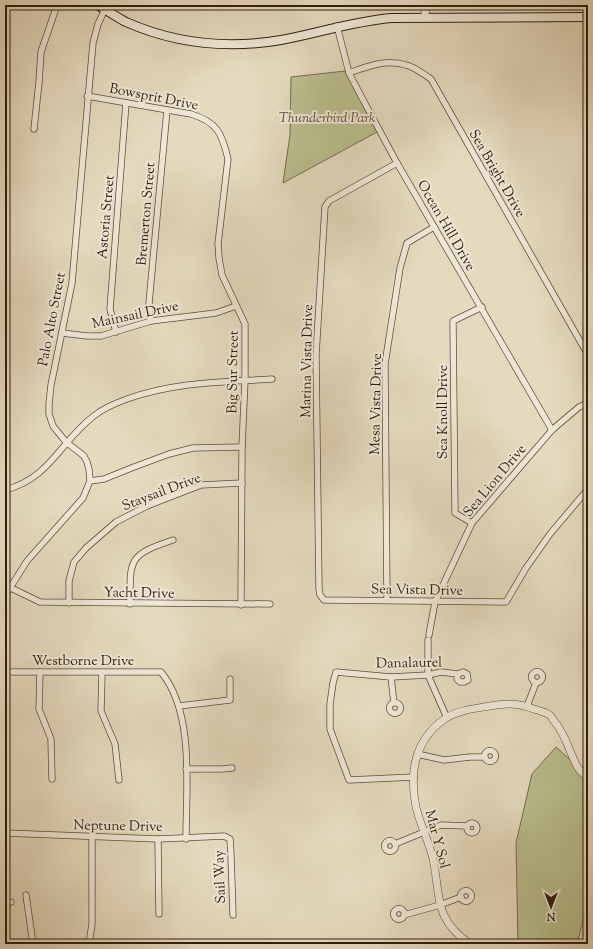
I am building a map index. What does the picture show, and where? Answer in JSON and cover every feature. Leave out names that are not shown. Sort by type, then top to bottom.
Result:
[{"type":"main road","points":[[97,5],[106,7],[124,21],[147,30],[175,38],[217,45],[239,45],[283,40],[338,26],[370,20],[392,18],[588,17]]},
{"type":"street","points":[[34,129],[41,52],[57,5]]},
{"type":"street","points":[[424,18],[427,5]]},
{"type":"street","name":"Palo Alto Street","points":[[90,480],[87,462],[84,456],[58,434],[53,426],[49,414],[51,385],[72,283],[93,44],[98,24],[106,7]]},
{"type":"street","name":"Ocean Hill Drive","points":[[338,26],[349,73],[397,163],[482,307],[552,430]]},
{"type":"street","name":"Sea Bright Drive","points":[[349,73],[375,64],[393,63],[408,65],[431,79],[588,355]]},
{"type":"street","name":"Bowsprit Drive","points":[[88,96],[191,114],[204,118],[214,126]]},
{"type":"street","name":"Astoria Street","points":[[116,332],[110,309],[126,103]]},
{"type":"street","name":"Bremerton Street","points":[[151,321],[149,303],[167,110]]},
{"type":"street","name":"Big Sur Street","points":[[214,126],[221,136],[228,158],[218,244],[219,258],[222,275],[245,324],[245,380],[242,447],[241,605]]},
{"type":"street","name":"Marina Vista Drive","points":[[324,600],[320,595],[319,589],[316,355],[325,207],[329,201],[397,163]]},
{"type":"street","name":"Mesa Vista Drive","points":[[387,600],[385,364],[400,268],[406,242],[434,228]]},
{"type":"street","name":"Mainsail Drive","points":[[62,333],[101,336],[151,321],[216,313],[236,306]]},
{"type":"street","name":"Sea Knoll Drive","points":[[472,523],[454,513],[453,321],[482,307]]},
{"type":"street","points":[[5,490],[18,486],[36,476],[53,460],[66,442],[82,426],[96,414],[111,406],[158,390],[190,384],[272,379]]},
{"type":"street","name":"Sea Lion Drive","points":[[447,718],[428,675],[429,638],[435,602],[472,523],[552,430],[579,407],[588,403]]},
{"type":"street","points":[[5,596],[27,561],[83,498],[90,480],[104,479],[134,466],[169,454],[193,448],[242,447]]},
{"type":"street","name":"Staysail Drive","points":[[69,603],[69,581],[74,562],[86,548],[116,522],[147,506],[201,486],[242,483]]},
{"type":"street","name":"Sea Vista Drive","points":[[324,600],[506,602],[526,568],[550,534],[588,489]]},
{"type":"street","points":[[130,604],[130,570],[137,557],[145,551],[173,540]]},
{"type":"street","name":"Yacht Drive","points":[[11,588],[40,602],[241,605],[270,604]]},
{"type":"street","name":"Westborne Drive","points":[[5,672],[161,672],[168,681],[179,706]]},
{"type":"street","points":[[40,672],[39,710],[51,739],[52,779]]},
{"type":"street","name":"Danalaurel","points":[[414,778],[349,780],[330,729],[332,683],[336,672],[392,677],[428,675],[441,672],[458,674]]},
{"type":"street","points":[[102,673],[101,711],[115,744],[119,780]]},
{"type":"street","points":[[392,677],[394,703]]},
{"type":"street","points":[[186,839],[185,730],[179,706],[230,700],[230,679]]},
{"type":"street","points":[[527,706],[536,682]]},
{"type":"street","name":"Mar Y Sol","points":[[470,944],[453,929],[446,919],[440,905],[433,860],[417,808],[414,778],[417,754],[430,732],[447,718],[465,710],[510,703],[527,706],[549,714],[562,730],[578,768],[588,777]]},
{"type":"street","points":[[417,754],[444,760],[485,757]]},
{"type":"street","points":[[186,769],[222,770],[232,768]]},
{"type":"street","points":[[395,844],[441,825],[467,826]]},
{"type":"street","name":"Neptune Drive","points":[[5,833],[158,839],[186,839],[224,836],[230,839]]},
{"type":"street","points":[[89,944],[92,924],[92,837]]},
{"type":"street","points":[[158,839],[159,914]]},
{"type":"street","name":"Sail Way","points":[[230,839],[233,915]]},
{"type":"street","points":[[26,895],[33,944]]},
{"type":"street","points":[[404,915],[440,905],[461,897]]},
{"type":"green space","name":"Thunderbird Park","points":[[345,71],[377,132],[283,183],[290,135],[291,77]]},
{"type":"green space","points":[[556,747],[588,776],[588,902],[577,944],[518,944],[516,843],[532,774]]}]
